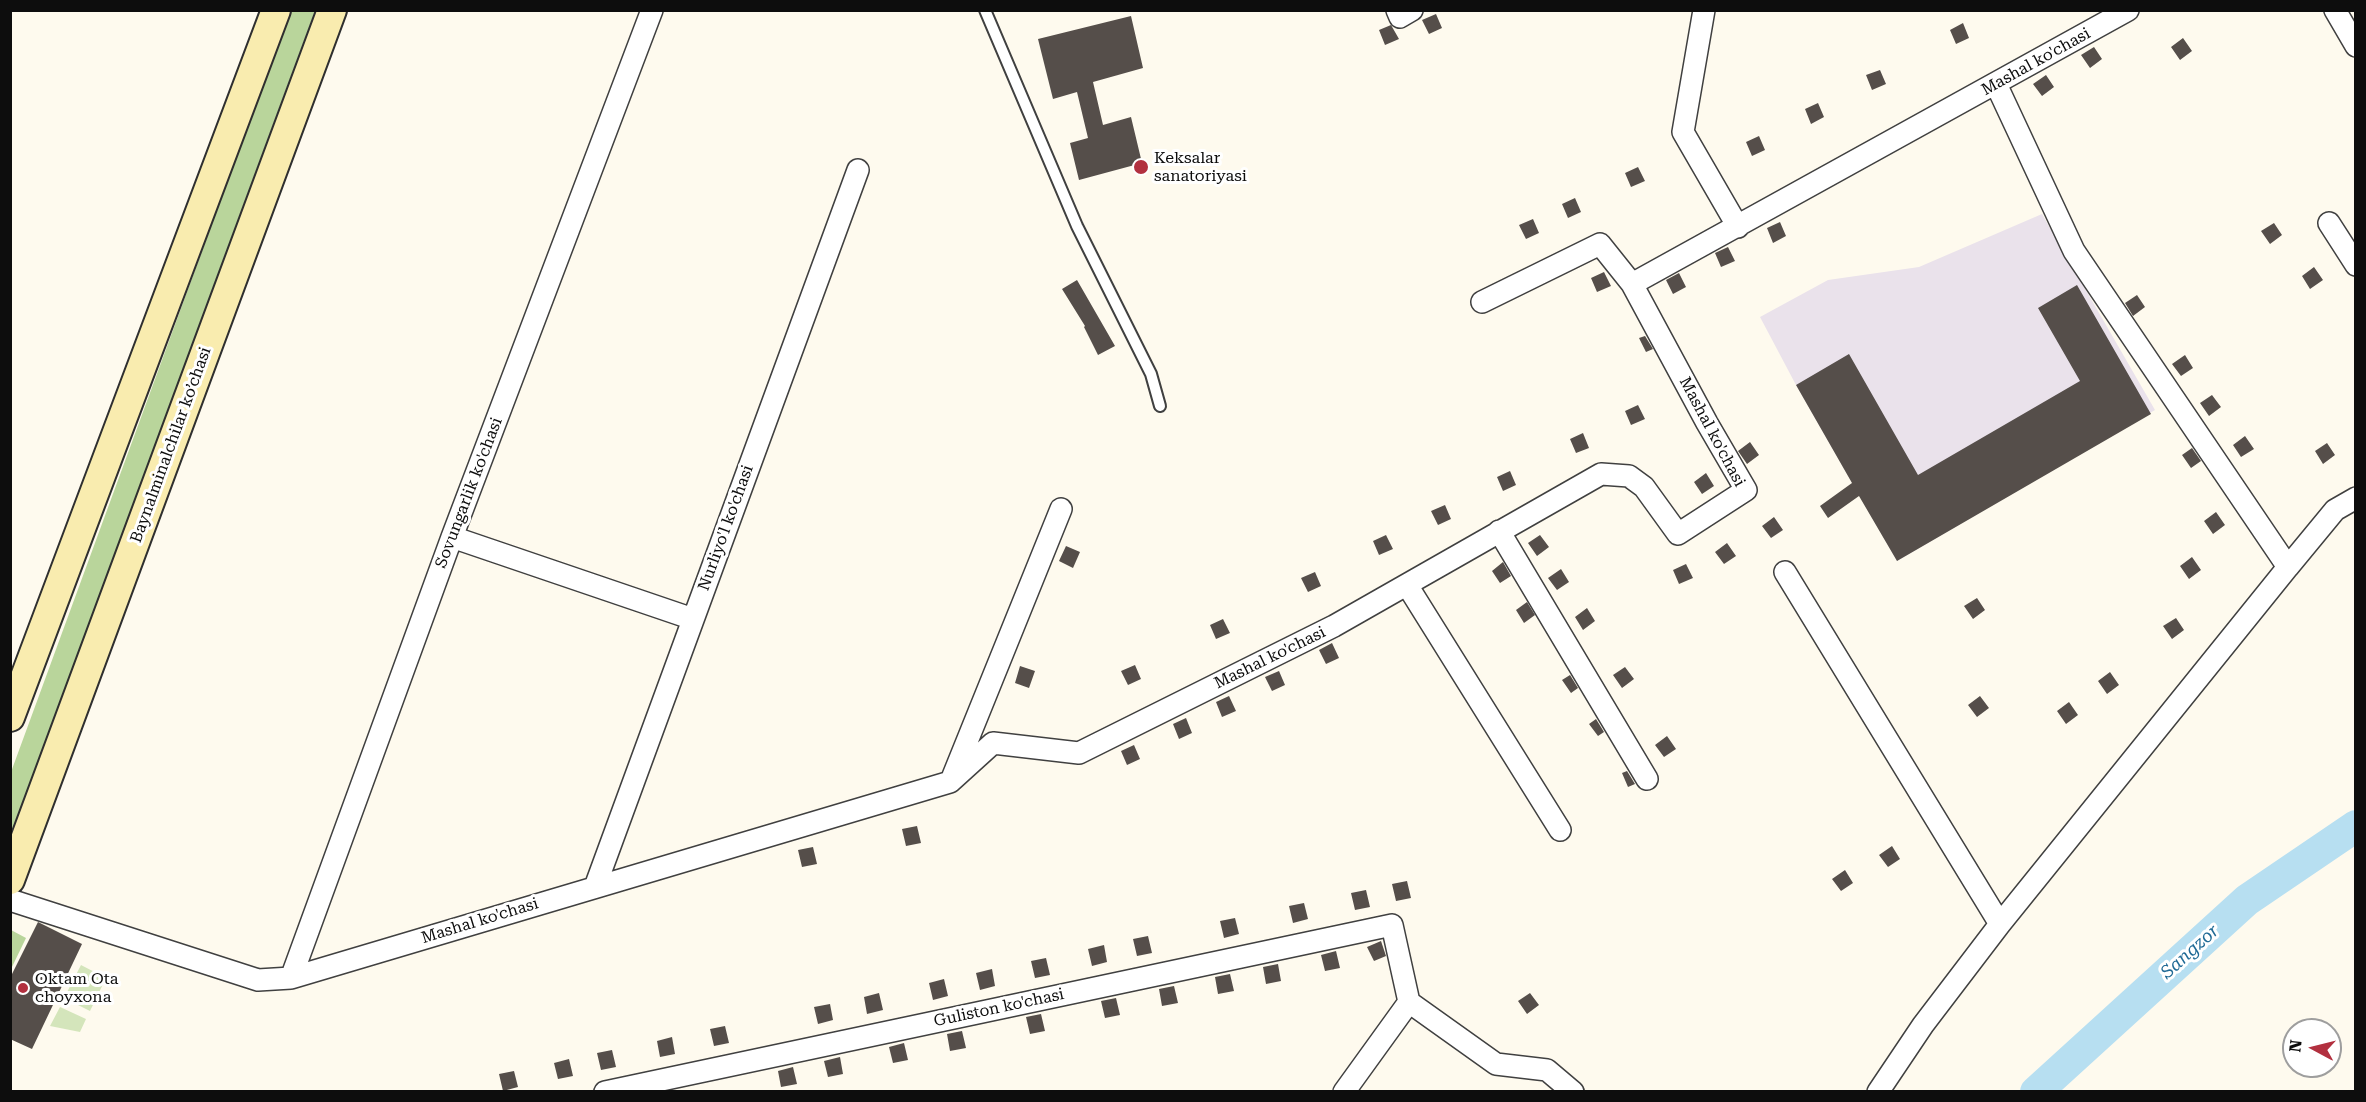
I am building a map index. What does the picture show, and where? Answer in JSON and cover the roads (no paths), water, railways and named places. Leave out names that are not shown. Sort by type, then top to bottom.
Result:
[{"type":"main road","points":[[10,717],[276,10]]},
{"type":"main road","name":"Baynalminalchilar ko’chasi","points":[[10,879],[332,10]]},
{"type":"street","name":"Sovungarlik ko'chasi","points":[[291,978],[452,537],[652,10]]},
{"type":"street","points":[[1397,10],[1401,17],[1412,10]]},
{"type":"street","points":[[1704,10],[1683,132],[1738,227]]},
{"type":"street","name":"Mashal ko'chasi","points":[[10,900],[258,980],[291,978],[950,782],[993,743],[1079,753],[1334,626],[1602,474],[1629,476],[1644,488],[1678,534],[1746,490],[1632,284],[2128,10]]},
{"type":"street","points":[[2335,10],[2355,46]]},
{"type":"street","points":[[1996,84],[2074,251],[2288,567]]},
{"type":"street","name":"Nurliyo'l ko'chasi","points":[[595,887],[858,170]]},
{"type":"street","points":[[2329,223],[2355,265]]},
{"type":"street","points":[[1482,302],[1600,244],[1632,284]]},
{"type":"street","points":[[1878,1092],[1923,1025],[2000,924],[2334,510],[2355,498]]},
{"type":"street","points":[[950,782],[1061,509]]},
{"type":"street","points":[[1499,531],[1647,779]]},
{"type":"street","points":[[452,537],[693,619]]},
{"type":"street","points":[[1785,572],[2000,924]]},
{"type":"street","points":[[1407,585],[1560,830]]},
{"type":"street","name":"Guliston ko'chasi","points":[[605,1092],[1392,925],[1409,1002]]},
{"type":"street","points":[[1344,1092],[1409,1002],[1496,1064],[1547,1070],[1573,1092]]},
{"type":"lane","points":[[985,10],[1077,226],[1151,374],[1160,406]]},
{"type":"waterway","name":"Sangzor","points":[[2036,1092],[2247,900],[2356,826]]},
{"type":"place","name":"Keksalar sanatoriyasi","points":[[1141,167]]},
{"type":"place","name":"Oktam Ota choyxona","points":[[23,988]]}]
